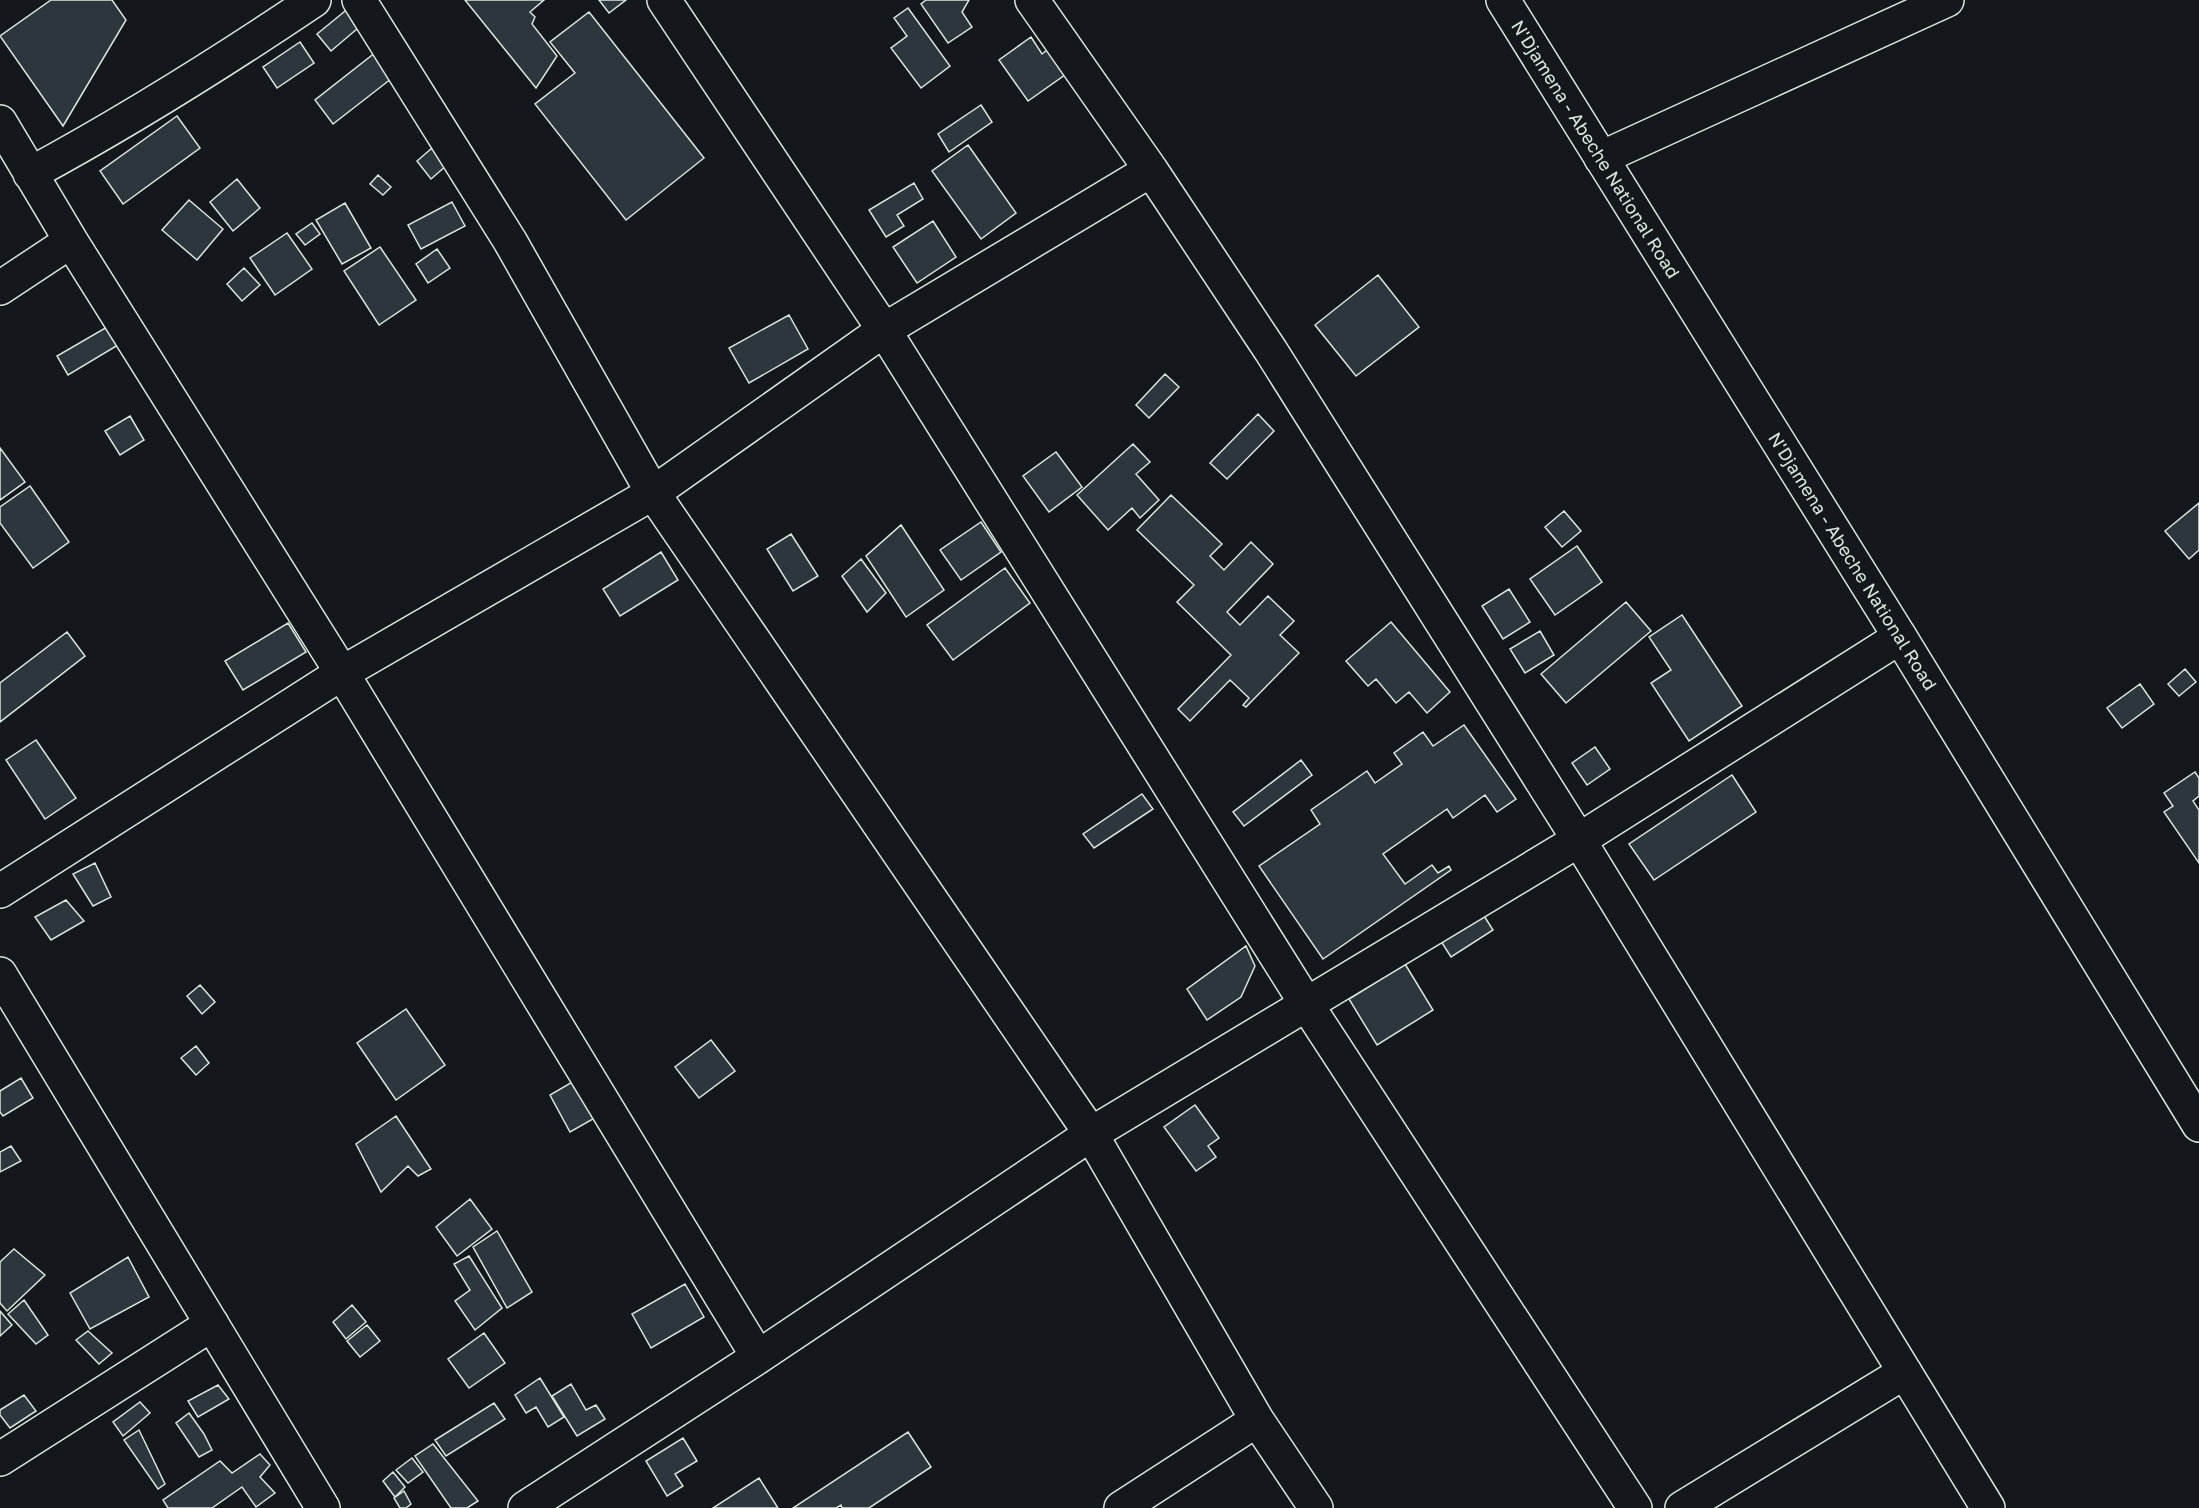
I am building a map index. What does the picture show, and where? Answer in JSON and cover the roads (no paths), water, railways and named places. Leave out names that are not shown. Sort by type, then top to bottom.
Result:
[{"type":"main road","points":[[30,174],[90,141],[218,64],[314,0]]},
{"type":"main road","points":[[359,0],[510,241],[653,493],[1091,1134],[1257,1420],[1316,1508]]},
{"type":"main road","points":[[664,0],[884,330],[1307,1005],[1635,1508]]},
{"type":"main road","points":[[1032,0],[1151,170],[1271,351],[1579,840],[1988,1508]]},
{"type":"main road","name":"N'Djamena - Abeche National Road","points":[[1503,0],[1900,637],[2199,1125]]},
{"type":"main road","points":[[1601,158],[1940,2]]},
{"type":"main road","points":[[0,122],[71,241],[342,674],[758,1357]]},
{"type":"main road","points":[[0,891],[342,674],[653,493],[884,330],[1151,170]]},
{"type":"main road","points":[[0,288],[71,241]]},
{"type":"main road","points":[[525,1508],[758,1357],[1091,1134],[1579,840],[1900,637]]},
{"type":"main road","points":[[0,974],[322,1508]]},
{"type":"main road","points":[[0,1459],[212,1324]]},
{"type":"main road","points":[[1682,1508],[1905,1372]]},
{"type":"main road","points":[[1120,1508],[1257,1420]]}]
